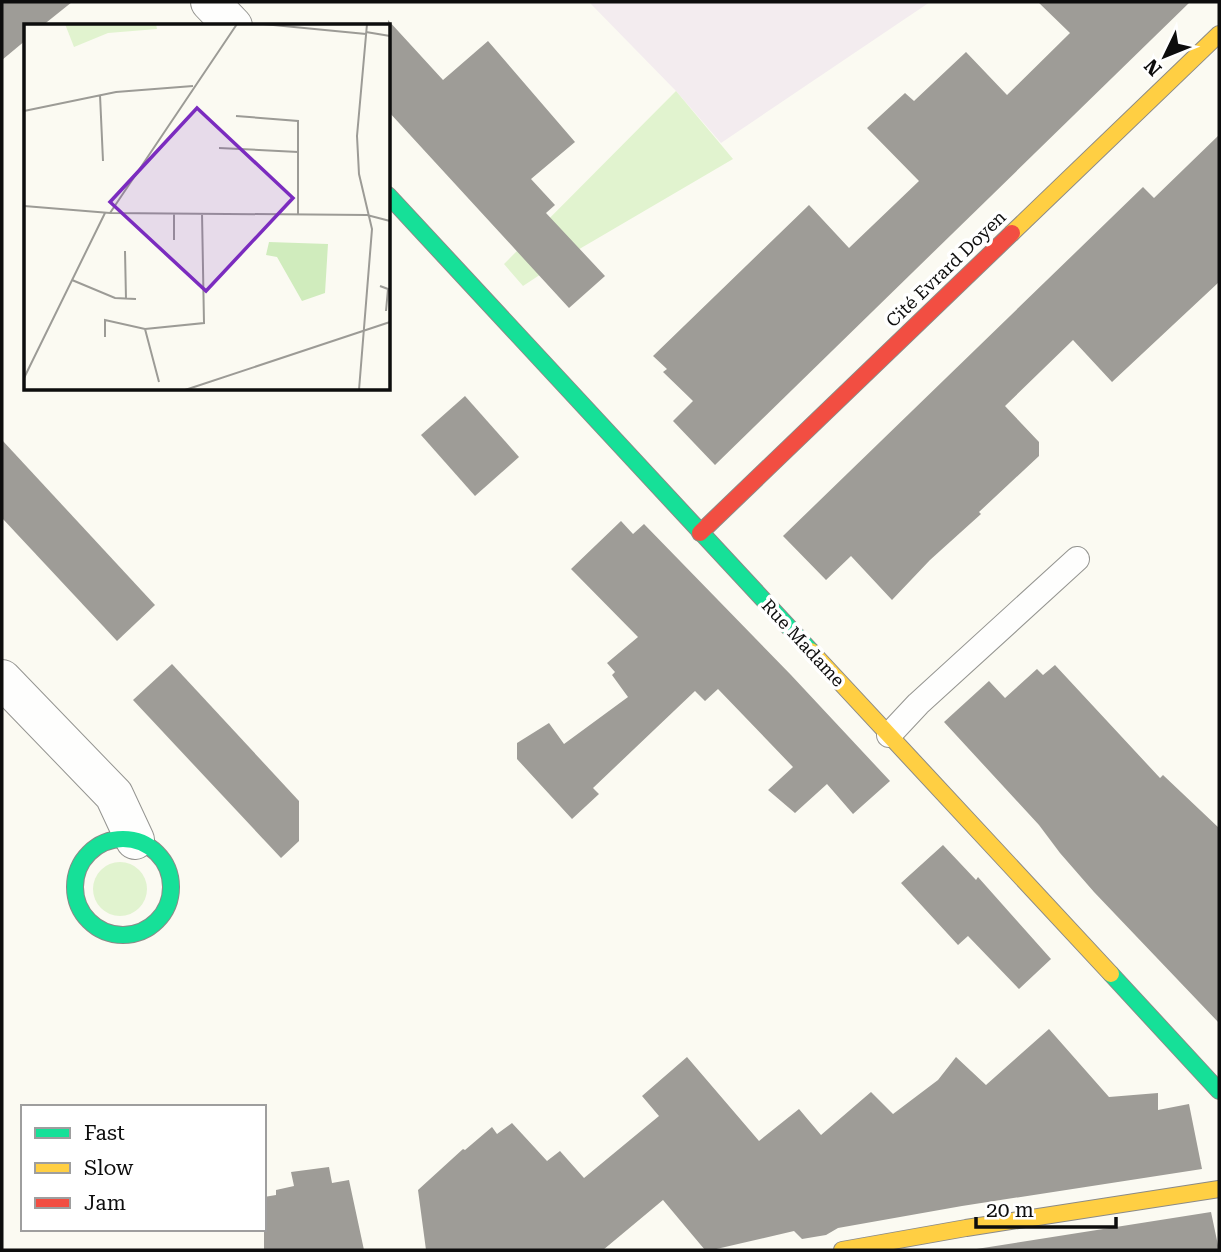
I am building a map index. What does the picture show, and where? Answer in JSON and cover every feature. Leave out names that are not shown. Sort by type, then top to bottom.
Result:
[{"type":"street","points":[[210,2],[231,24]]},
{"type":"street","name":"Cité Evrard Doyen","points":[[699,533],[1219,34]]},
{"type":"street","name":"Rue Madame","points":[[390,197],[1219,1091]]},
{"type":"street","points":[[2,678],[114,795],[135,840],[150,847],[162,859],[169,874],[171,890],[167,907],[158,920],[144,930],[128,935],[111,933],[96,926],[84,915],[77,900],[75,883],[79,867],[89,853],[102,844],[118,839],[135,840]]},
{"type":"street","points":[[842,1250],[1219,1189]]},
{"type":"lane","points":[[889,734],[918,704],[1077,559]]},
{"type":"shaded area","points":[[589,2],[930,2],[721,143],[676,91]]},
{"type":"green space","points":[[676,91],[733,159],[576,251],[523,286],[504,264]]},
{"type":"green space","points":[[120,862],[139,870],[147,889],[139,908],[120,916],[101,908],[93,889],[101,870]]},
{"type":"building","points":[[2,2],[72,2],[44,24],[24,24],[24,42],[2,60]]},
{"type":"building","points":[[1038,2],[1190,2],[715,465],[673,421],[693,401],[663,372],[667,369],[653,356],[809,205],[849,248],[919,181],[867,128],[905,93],[914,101],[966,52],[1007,95],[1070,33]]},
{"type":"building","points":[[388,20],[443,80],[488,41],[575,142],[531,179],[555,205],[546,213],[605,276],[569,308],[390,113]]},
{"type":"building","points":[[1219,135],[1219,282],[1112,382],[1073,340],[1005,406],[1039,442],[1039,456],[892,600],[851,556],[826,580],[783,536],[1143,187],[1154,198]]},
{"type":"building","points":[[465,396],[519,457],[475,496],[421,435]]},
{"type":"building","points":[[2,440],[155,605],[117,641],[2,518]]},
{"type":"building","points":[[621,521],[633,534],[644,524],[890,781],[853,814],[827,784],[795,813],[768,790],[793,767],[718,689],[705,701],[695,691],[593,788],[599,794],[572,819],[517,759],[517,743],[549,723],[564,744],[628,697],[607,663],[638,637],[571,569]]},
{"type":"building","points":[[172,664],[299,801],[299,841],[281,858],[133,700]]},
{"type":"building","points":[[1055,665],[1160,778],[1163,775],[1219,828],[1219,1023],[1094,892],[1039,825],[944,722],[989,681],[1005,698],[1037,669],[1043,675]]},
{"type":"building","points":[[943,845],[976,880],[978,877],[1051,959],[1019,989],[968,936],[958,945],[901,883]]},
{"type":"building","points":[[1049,1029],[1109,1097],[1158,1093],[1158,1110],[1189,1104],[1202,1169],[962,1206],[838,1228],[826,1235],[802,1239],[794,1231],[712,1250],[705,1250],[663,1200],[603,1250],[426,1250],[418,1190],[492,1127],[497,1134],[512,1123],[547,1161],[560,1151],[584,1178],[659,1116],[642,1096],[687,1057],[759,1141],[799,1109],[821,1135],[871,1092],[893,1114],[938,1080],[956,1057],[986,1085]]},
{"type":"building","points":[[329,1167],[332,1183],[349,1180],[364,1250],[264,1250],[266,1197],[276,1195],[276,1190],[294,1186],[291,1172]]},
{"type":"building","points":[[1211,1212],[1219,1250],[970,1250]]},
{"type":"traffic: fast","points":[[390,197],[811,651]]},
{"type":"traffic: fast","points":[[123,839],[141,843],[157,853],[167,869],[171,887],[167,905],[157,921],[141,931],[123,935],[105,931],[89,921],[79,905],[75,887],[79,869],[89,853],[105,843],[123,839]]},
{"type":"traffic: fast","points":[[1111,974],[1219,1091]]},
{"type":"traffic: slow","points":[[1012,233],[1219,34]]},
{"type":"traffic: slow","points":[[811,651],[1111,974]]},
{"type":"traffic: slow","points":[[842,1250],[1219,1189]]},
{"type":"traffic: jam","points":[[700,533],[1012,233]]}]
